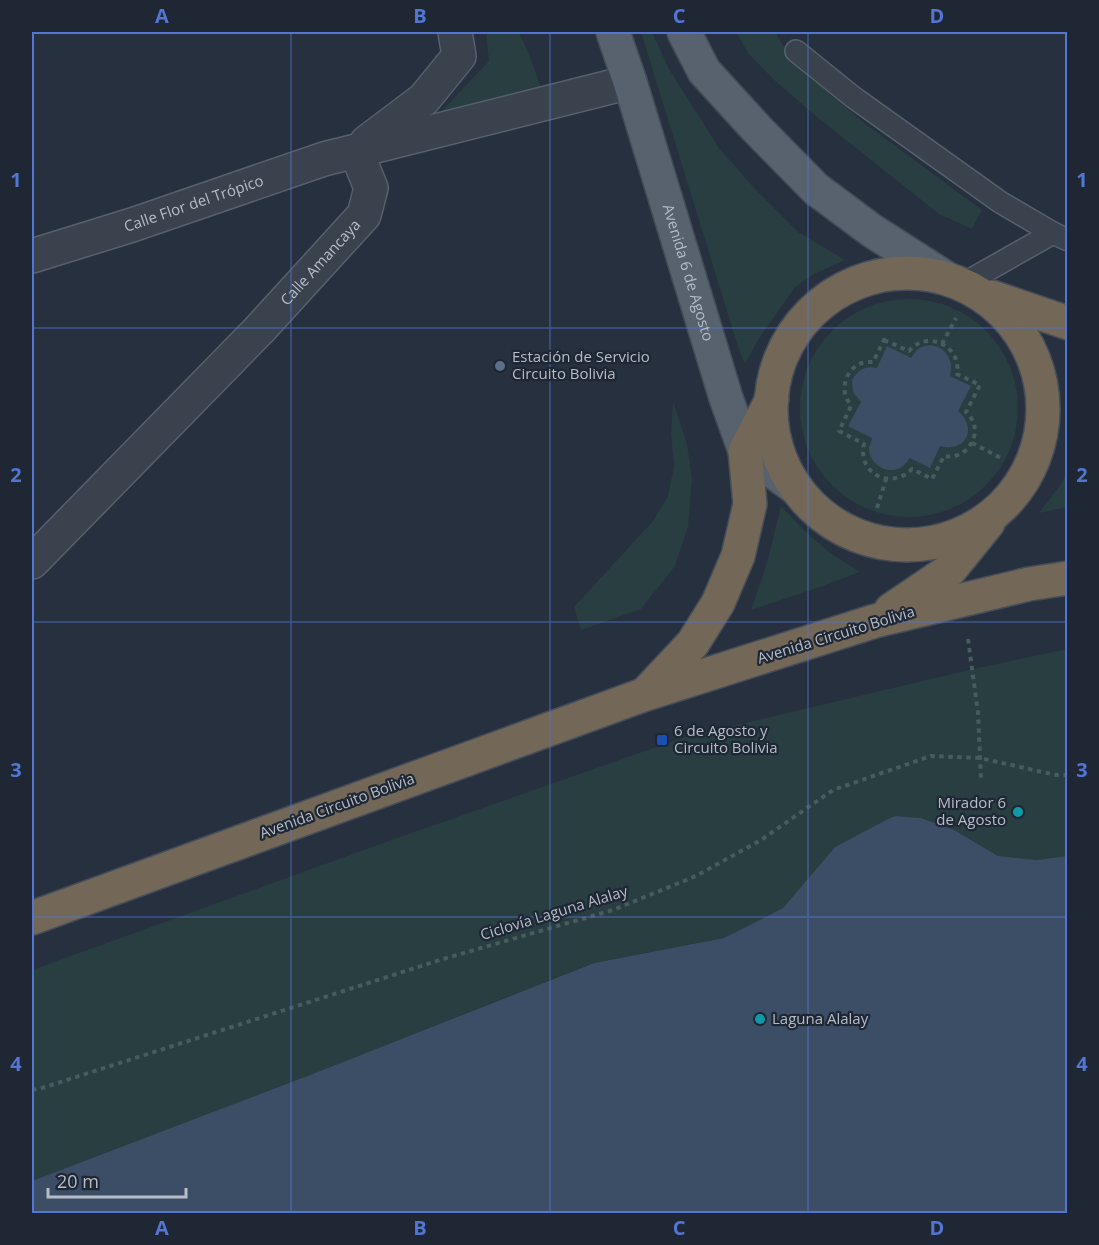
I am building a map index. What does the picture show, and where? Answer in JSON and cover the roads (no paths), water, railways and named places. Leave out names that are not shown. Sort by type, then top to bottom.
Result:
[{"type":"highway","points":[[875,621],[950,570],[1016,490],[1036,453],[1043,411],[1042,391],[1032,352],[1010,318],[996,304],[961,292],[925,273],[881,275],[859,281],[821,303],[792,336],[782,355],[775,377],[772,423],[785,469],[797,489],[810,504],[824,517],[856,536],[950,570],[1029,585]]},
{"type":"highway","points":[[961,292],[1068,323]]},
{"type":"highway","points":[[745,451],[772,399]]},
{"type":"highway","name":"Avenida Circuito Bolivia","points":[[643,695],[693,644],[718,603],[738,556],[750,504],[745,451]]},
{"type":"highway","points":[[876,542],[921,545],[944,540],[965,532],[1002,506]]},
{"type":"highway","name":"Avenida Circuito Bolivia","points":[[32,918],[643,695],[875,621],[1068,578]]},
{"type":"main road","name":"Avenida 6 de Agosto","points":[[614,32],[726,398],[745,451]]},
{"type":"main road","points":[[684,32],[704,71],[816,189],[961,292]]},
{"type":"main road","points":[[745,451],[797,489]]},
{"type":"street","points":[[356,151],[424,99],[459,56],[455,32]]},
{"type":"street","points":[[356,151],[630,82]]},
{"type":"street","name":"Calle Flor del Trópico","points":[[32,256],[132,225],[324,159],[356,151]]},
{"type":"street","name":"Calle Amancaya","points":[[32,562],[259,330],[364,215],[371,188],[356,151]]},
{"type":"lane","points":[[796,51],[853,97],[1000,202],[1060,236]]},
{"type":"lane","points":[[961,292],[1060,236]]},
{"type":"water","points":[[932,345],[941,349],[948,356],[951,365],[950,376],[971,386],[958,411],[967,425],[966,438],[957,446],[940,446],[930,468],[910,458],[900,468],[884,469],[875,463],[869,453],[872,438],[848,426],[861,402],[853,392],[852,380],[862,369],[877,368],[887,346],[911,358],[922,347]]},
{"type":"water","name":"Laguna Alalay","points":[[896,816],[921,818],[954,830],[998,856],[1037,860],[1067,856],[1067,1213],[32,1213],[32,1181],[594,963],[724,938],[783,908],[835,847]]},
{"type":"place","name":"Estación de Servicio Circuito Bolivia","points":[[500,366]]},
{"type":"place","name":"6 de Agosto y Circuito Bolivia","points":[[662,740]]},
{"type":"place","name":"Mirador 6 de Agosto","points":[[1018,812]]},
{"type":"place","name":"Laguna Alalay","points":[[760,1019]]}]
